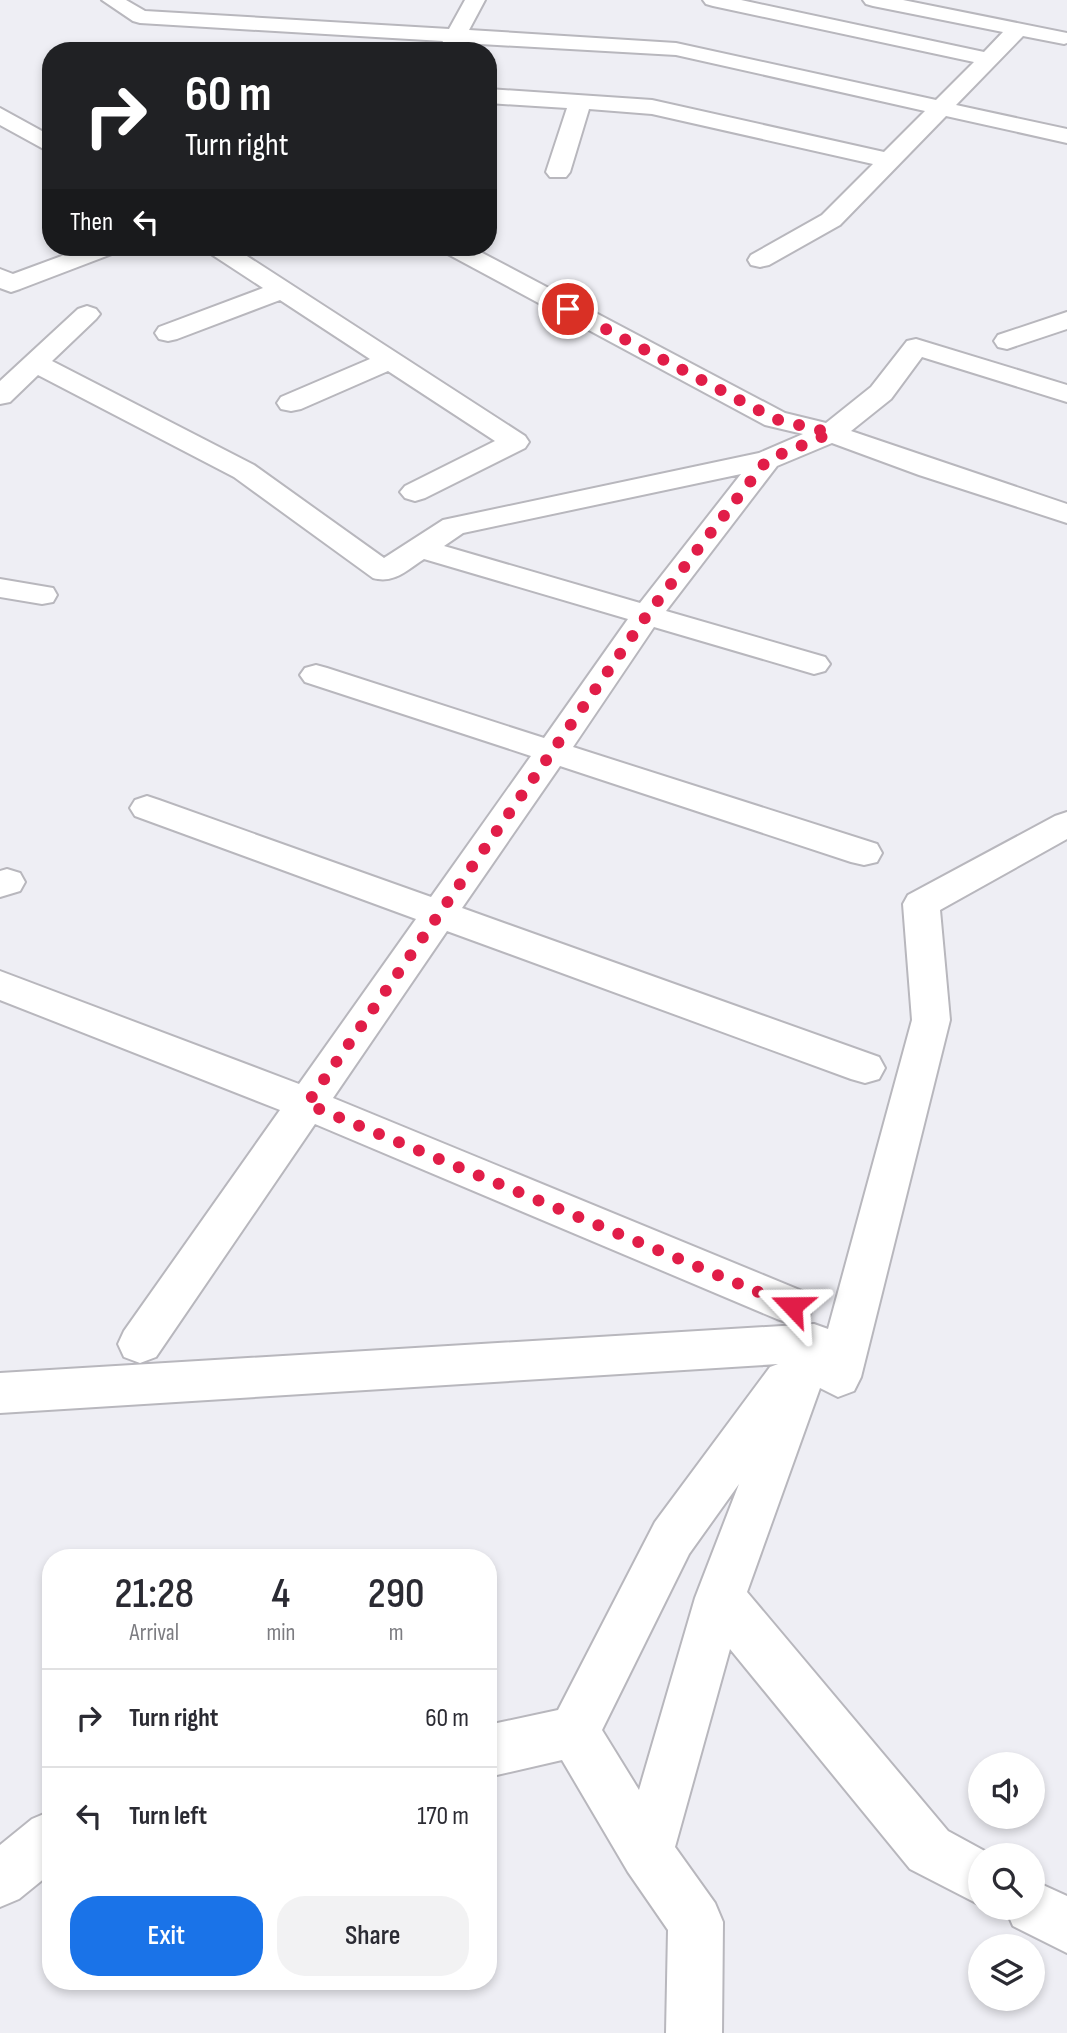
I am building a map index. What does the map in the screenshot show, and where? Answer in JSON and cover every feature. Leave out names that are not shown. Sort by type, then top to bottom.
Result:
[{"type":"street","points":[[112,0],[140,17],[429,42]]},
{"type":"street","points":[[453,42],[475,0]]},
{"type":"street","points":[[713,0],[989,59]]},
{"type":"street","points":[[873,0],[1064,38]]},
{"type":"street","points":[[760,260],[831,220],[1018,29]]},
{"type":"street","points":[[819,81],[871,34]]},
{"type":"street","points":[[497,45],[676,49],[1067,136]]},
{"type":"street","points":[[497,97],[652,107],[887,160]]},
{"type":"street","points":[[558,172],[580,102]]},
{"type":"street","points":[[0,115],[42,141]]},
{"type":"street","points":[[0,277],[11,284],[84,256]]},
{"type":"street","points":[[232,256],[285,289],[388,361],[516,442],[415,492]]},
{"type":"street","points":[[470,256],[775,419],[831,433],[929,469],[1067,513]]},
{"type":"street","points":[[167,333],[285,289]]},
{"type":"street","points":[[0,396],[87,314]]},
{"type":"street","points":[[1007,341],[1067,320]]},
{"type":"street","points":[[36,363],[244,471],[384,572],[453,526],[767,460],[831,433],[881,393],[916,347],[1067,394]]},
{"type":"street","points":[[291,403],[388,361]]},
{"type":"street","points":[[140,1344],[647,615],[767,460]]},
{"type":"street","points":[[419,548],[814,664]]},
{"type":"street","points":[[0,588],[42,595]]},
{"type":"street","points":[[316,675],[864,853]]},
{"type":"street","points":[[147,808],[865,1068]]},
{"type":"street","points":[[0,985],[307,1104],[803,1324],[838,1377],[931,1020],[921,904],[1067,824]]},
{"type":"street","points":[[0,1393],[803,1324]]},
{"type":"street","points":[[647,1853],[720,1598],[803,1324]]},
{"type":"street","points":[[574,1732],[672,1538],[803,1324]]},
{"type":"street","points":[[720,1598],[929,1850],[968,1871]]},
{"type":"street","points":[[497,1749],[574,1732]]},
{"type":"street","points":[[574,1732],[647,1853],[696,1922],[694,2033]]},
{"type":"street","points":[[0,1880],[42,1845]]},
{"type":"street","points":[[1045,1914],[1067,1926]]},
{"type":"route","points":[[568,309],[775,419],[831,433],[767,460],[647,615],[307,1104],[792,1306]]}]
